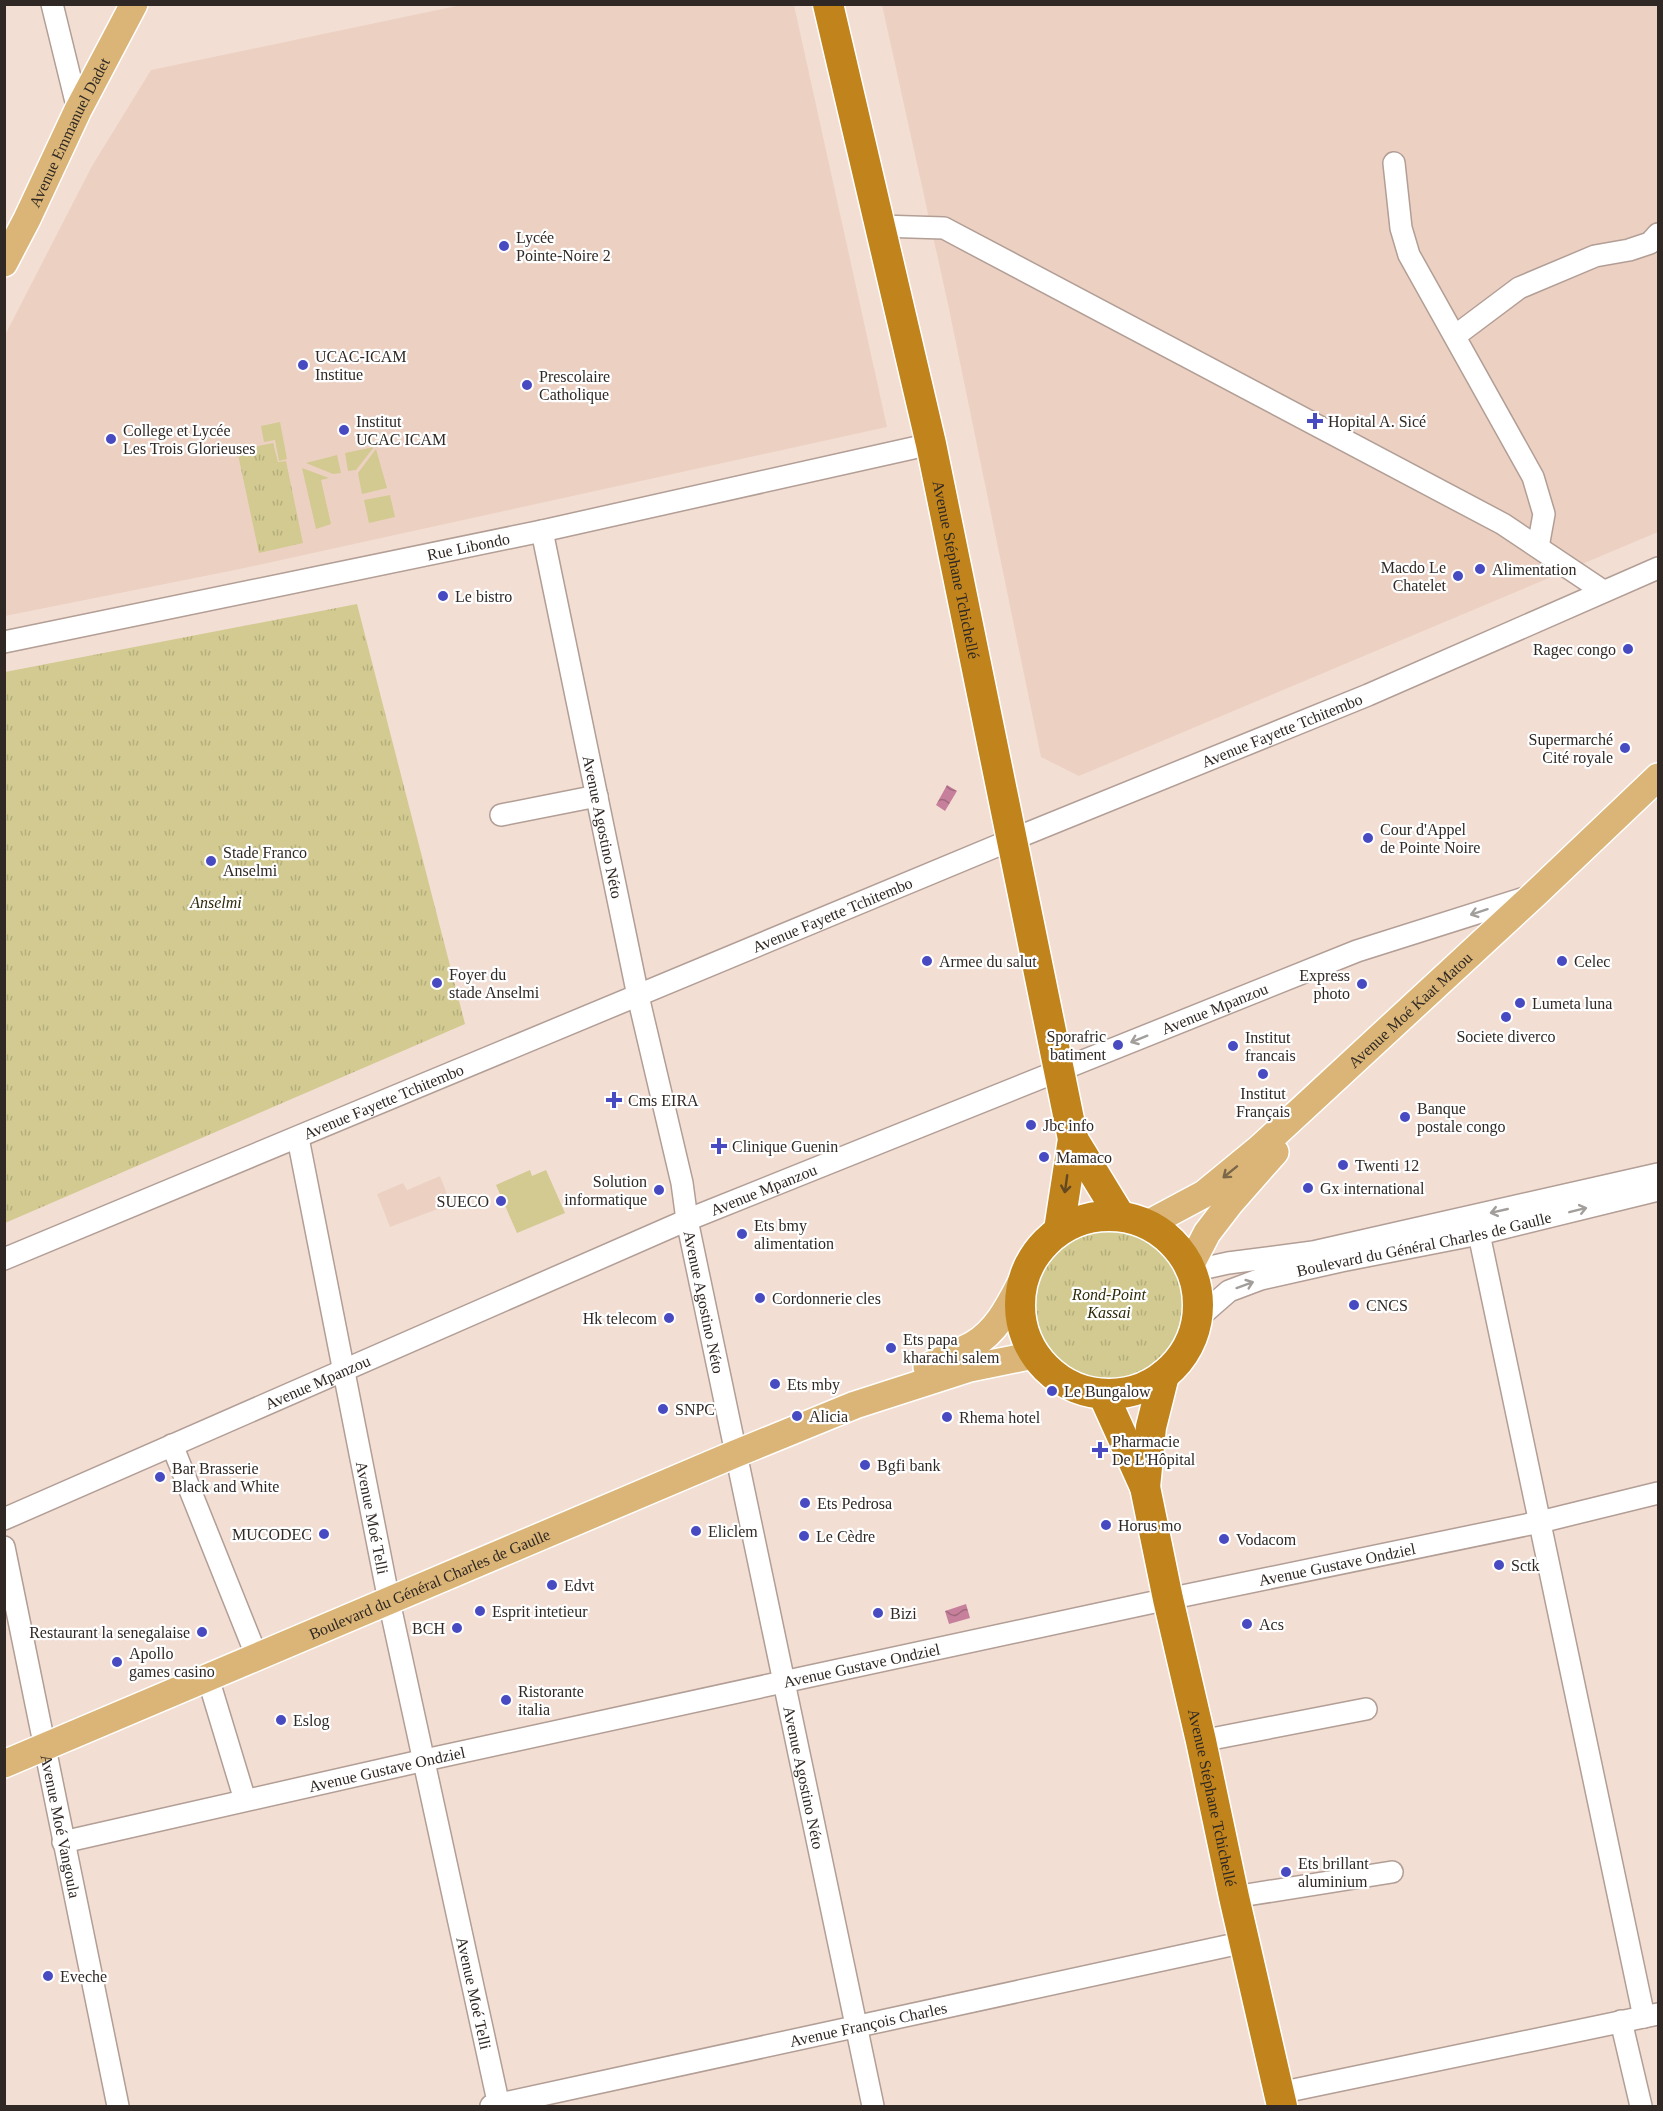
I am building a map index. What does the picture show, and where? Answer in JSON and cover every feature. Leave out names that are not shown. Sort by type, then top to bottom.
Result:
[{"type":"highway","name":"Avenue Stéphane Tchichellé","points":[[828,4],[931,444],[1072,1139],[1059,1230]]},
{"type":"highway","name":"Avenue Stéphane Tchichellé","points":[[1072,1139],[1120,1216]]},
{"type":"highway","points":[[1099,1216],[1120,1216],[1148,1224],[1173,1241],[1191,1268],[1198,1294],[1198,1318],[1192,1340],[1180,1359],[1164,1375],[1146,1386],[1125,1392],[1103,1394],[1083,1390],[1064,1382],[1034,1355],[1023,1333],[1019,1308],[1021,1283],[1029,1262],[1042,1244],[1059,1230],[1078,1220],[1099,1216]]},
{"type":"highway","name":"Avenue Stéphane Tchichellé","points":[[1145,1487],[1151,1427],[1164,1375]]},
{"type":"highway","name":"Avenue Stéphane Tchichellé","points":[[1103,1394],[1145,1487],[1234,1897],[1281,2100]]},
{"type":"main road","name":"Avenue Emmanuel Dadet","points":[[4,262],[27,219],[78,110],[134,4]]},
{"type":"main road","name":"Avenue Moé Kaat Matou","points":[[1148,1224],[1204,1194],[1260,1148],[1659,777]]},
{"type":"main road","name":"Avenue Moé Kaat Matou","points":[[1191,1268],[1207,1233],[1275,1152],[1564,890],[1659,800]]},
{"type":"main road","name":"Boulevard du Général Charles de Gaulle","points":[[855,1405],[974,1344],[990,1333],[1007,1310],[1021,1283]]},
{"type":"main road","name":"Boulevard du Général Charles de Gaulle","points":[[4,1764],[855,1405],[970,1368],[1034,1355]]},
{"type":"street","points":[[52,4],[78,110]]},
{"type":"street","points":[[1394,163],[1401,228],[1409,255],[1533,477],[1544,514],[1538,547]]},
{"type":"street","points":[[880,226],[944,228],[1503,524],[1603,591]]},
{"type":"street","points":[[1455,336],[1519,288],[1595,256],[1629,250],[1650,243],[1659,234]]},
{"type":"street","name":"Rue Libondo","points":[[4,642],[542,531],[931,444]]},
{"type":"street","name":"Avenue Agostino Néto","points":[[542,531],[638,996],[682,1183],[687,1220],[735,1454],[873,2106]]},
{"type":"street","name":"Avenue Fayette Tchitembo","points":[[4,1259],[1011,840],[1368,695],[1659,568]]},
{"type":"street","points":[[501,815],[597,796]]},
{"type":"street","name":"Avenue Mpanzou","points":[[4,1519],[687,1220],[1357,951],[1535,894]]},
{"type":"street","name":"Avenue Moé Telli","points":[[298,1138],[389,1601],[425,1760],[496,2106]]},
{"type":"street","name":"Boulevard du Général Charles de Gaulle","points":[[1191,1268],[1324,1249],[1659,1174]]},
{"type":"street","name":"Boulevard du Général Charles de Gaulle","points":[[1198,1318],[1229,1291],[1261,1280],[1341,1261],[1479,1234],[1659,1190]]},
{"type":"street","points":[[1281,2100],[1651,2015],[1540,1522],[1479,1234]]},
{"type":"street","points":[[172,1445],[257,1657]]},
{"type":"street","name":"Avenue Gustave Ondziel","points":[[63,1842],[783,1682],[1540,1522],[1659,1493]]},
{"type":"street","name":"Avenue Moé Vangoula","points":[[4,1547],[118,2106]]},
{"type":"street","points":[[208,1677],[245,1800]]},
{"type":"street","points":[[1202,1742],[1366,1709]]},
{"type":"street","points":[[1234,1897],[1392,1872]]},
{"type":"street","name":"Avenue François Charles","points":[[496,2106],[1245,1942]]},
{"type":"street","points":[[1621,2022],[1641,2106]]},
{"type":"shaded area","points":[[461,5],[794,5],[887,427],[240,569],[5,616],[4,337],[92,166],[151,70]]},
{"type":"shaded area","name":"Hopital A. Sicé","points":[[882,5],[1658,5],[1658,532],[1079,776],[1041,757],[949,309]]},
{"type":"shaded area","points":[[440,1176],[451,1204],[390,1227],[377,1194],[403,1183],[407,1190]]},
{"type":"green space","points":[[280,422],[287,459],[279,461],[275,440],[264,442],[261,426]]},
{"type":"green space","points":[[273,443],[278,462],[286,461],[303,543],[259,553],[237,450]]},
{"type":"green space","points":[[374,447],[356,470],[348,471],[345,453]]},
{"type":"green space","points":[[376,449],[387,488],[362,494],[358,473]]},
{"type":"green space","points":[[337,455],[341,473],[333,474],[306,463]]},
{"type":"green space","points":[[302,468],[329,478],[321,480],[331,524],[316,529]]},
{"type":"green space","points":[[390,495],[395,517],[369,523],[364,500]]},
{"type":"green space","name":"Anselmi","points":[[357,604],[465,1024],[5,1223],[5,672]]},
{"type":"green space","points":[[530,1170],[532,1176],[546,1170],[565,1213],[517,1233],[496,1185]]},
{"type":"green space","name":"Rond-Point Kassai","points":[[1108,1224],[1124,1225],[1139,1230],[1153,1237],[1165,1247],[1175,1259],[1182,1273],[1187,1288],[1187,1320],[1182,1335],[1175,1349],[1165,1361],[1153,1371],[1139,1378],[1124,1383],[1108,1384],[1092,1383],[1077,1378],[1063,1371],[1051,1361],[1041,1349],[1034,1335],[1029,1320],[1028,1304],[1029,1288],[1034,1273],[1041,1259],[1051,1247],[1063,1237],[1077,1230],[1092,1225]]},
{"type":"water","points":[[947,785],[957,791],[945,811],[936,805]]},
{"type":"water","points":[[966,1604],[970,1618],[949,1624],[945,1611]]},
{"type":"place","name":"Lycée Pointe-Noire 2","points":[[504,246]]},
{"type":"place","name":"UCAC-ICAM Institue","points":[[303,365]]},
{"type":"place","name":"Prescolaire Catholique","points":[[527,385]]},
{"type":"place","name":"Hopital A. Sicé","points":[[1315,421]]},
{"type":"place","name":"Institut UCAC ICAM","points":[[344,430]]},
{"type":"place","name":"College et Lycée Les Trois Glorieuses","points":[[111,439]]},
{"type":"place","name":"Alimentation","points":[[1480,569]]},
{"type":"place","name":"Macdo Le Chatelet","points":[[1458,576]]},
{"type":"place","name":"Le bistro","points":[[443,596]]},
{"type":"place","name":"Ragec congo","points":[[1628,649]]},
{"type":"place","name":"Supermarché Cité royale","points":[[1625,748]]},
{"type":"place","name":"Cour d'Appel de Pointe Noire","points":[[1368,838]]},
{"type":"place","name":"Stade Franco Anselmi","points":[[211,861]]},
{"type":"place","name":"Armee du salut","points":[[927,961]]},
{"type":"place","name":"Celec","points":[[1562,961]]},
{"type":"place","name":"Foyer du stade Anselmi","points":[[437,983]]},
{"type":"place","name":"Express photo","points":[[1362,984]]},
{"type":"place","name":"Lumeta luna","points":[[1520,1003]]},
{"type":"place","name":"Societe diverco","points":[[1506,1017]]},
{"type":"place","name":"Sporafric batiment","points":[[1118,1045]]},
{"type":"place","name":"Institut francais","points":[[1233,1046]]},
{"type":"place","name":"Institut Français","points":[[1263,1074]]},
{"type":"place","name":"Cms EIRA","points":[[614,1100]]},
{"type":"place","name":"Banque postale congo","points":[[1405,1117]]},
{"type":"place","name":"Jbc info","points":[[1031,1125]]},
{"type":"place","name":"Clinique Guenin","points":[[719,1146]]},
{"type":"place","name":"Mamaco","points":[[1044,1157]]},
{"type":"place","name":"Twenti 12","points":[[1343,1165]]},
{"type":"place","name":"Gx international","points":[[1308,1188]]},
{"type":"place","name":"Solution informatique","points":[[659,1190]]},
{"type":"place","name":"SUECO","points":[[501,1201]]},
{"type":"place","name":"Ets bmy alimentation","points":[[742,1234]]},
{"type":"place","name":"Cordonnerie cles","points":[[760,1298]]},
{"type":"place","name":"CNCS","points":[[1354,1305]]},
{"type":"place","name":"Hk telecom","points":[[669,1318]]},
{"type":"place","name":"Ets papa kharachi salem","points":[[891,1348]]},
{"type":"place","name":"Ets mby","points":[[775,1384]]},
{"type":"place","name":"Le Bungalow","points":[[1052,1391]]},
{"type":"place","name":"SNPC","points":[[663,1409]]},
{"type":"place","name":"Alicia","points":[[797,1416]]},
{"type":"place","name":"Rhema hotel","points":[[947,1417]]},
{"type":"place","name":"Pharmacie De L'Hôpital","points":[[1100,1450]]},
{"type":"place","name":"Bgfi bank","points":[[865,1465]]},
{"type":"place","name":"Bar Brasserie Black and White","points":[[160,1477]]},
{"type":"place","name":"Ets Pedrosa","points":[[805,1503]]},
{"type":"place","name":"Horus mo","points":[[1106,1525]]},
{"type":"place","name":"Eliclem","points":[[696,1531]]},
{"type":"place","name":"MUCODEC","points":[[324,1534]]},
{"type":"place","name":"Le Cèdre","points":[[804,1536]]},
{"type":"place","name":"Vodacom","points":[[1224,1539]]},
{"type":"place","name":"Sctk","points":[[1499,1565]]},
{"type":"place","name":"Edvt","points":[[552,1585]]},
{"type":"place","name":"Esprit intetieur","points":[[480,1611]]},
{"type":"place","name":"Bizi","points":[[878,1613]]},
{"type":"place","name":"Acs","points":[[1247,1624]]},
{"type":"place","name":"BCH","points":[[457,1628]]},
{"type":"place","name":"Restaurant la senegalaise","points":[[202,1632]]},
{"type":"place","name":"Apollo games casino","points":[[117,1662]]},
{"type":"place","name":"Ristorante italia","points":[[506,1700]]},
{"type":"place","name":"Eslog","points":[[281,1720]]},
{"type":"place","name":"Ets brillant aluminium","points":[[1286,1872]]},
{"type":"place","name":"Eveche","points":[[48,1976]]}]
